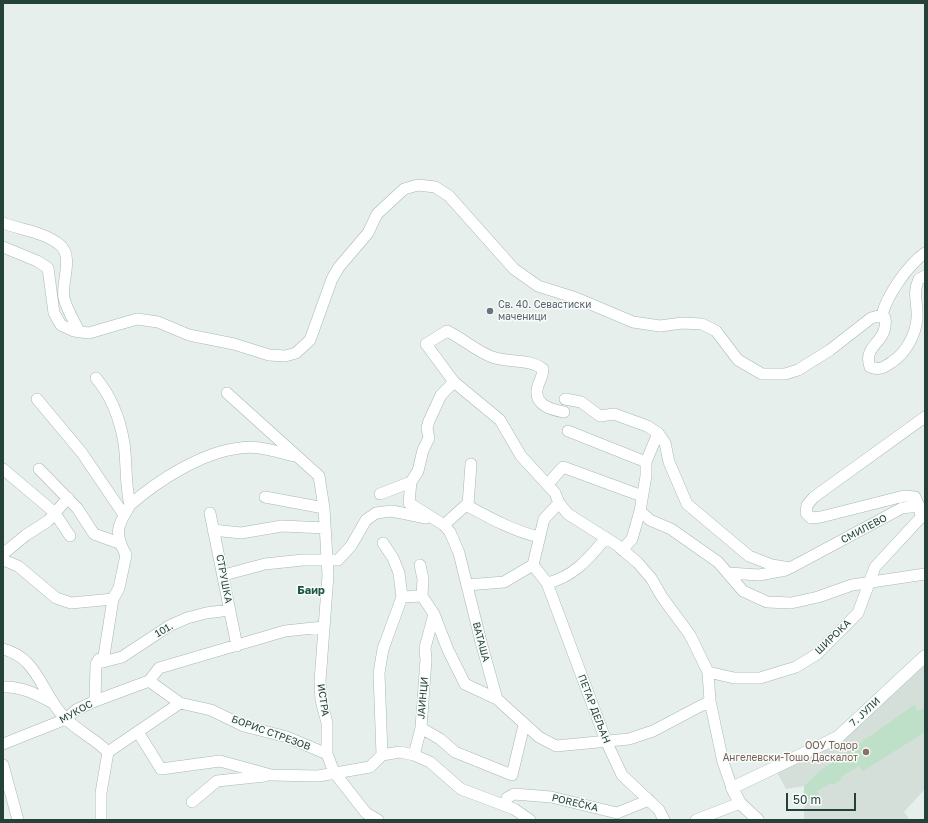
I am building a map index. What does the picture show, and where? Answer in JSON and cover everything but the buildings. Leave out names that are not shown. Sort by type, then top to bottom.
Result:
[{"type":"street","points":[[3,247],[36,261],[48,268],[54,313],[61,325],[89,333],[138,319],[158,322],[189,335],[234,344],[269,356],[284,356],[296,353],[310,340],[332,278],[368,233],[377,214],[404,189],[418,184],[435,187],[449,196],[514,269],[538,286],[576,298],[633,322],[660,326],[682,323],[702,324],[716,331],[738,360],[762,374],[785,374],[798,370],[830,350],[872,318],[882,315]]},
{"type":"street","points":[[3,223],[51,239],[61,246],[65,252],[67,262],[64,282],[64,298],[69,313],[79,331]]},
{"type":"street","points":[[925,254],[918,265],[922,277],[914,288],[917,317],[913,335],[895,361],[876,370],[870,367],[868,356],[875,344],[884,334],[886,326],[885,318],[882,315],[885,304],[915,260],[925,254]]},
{"type":"street","points":[[564,412],[547,409],[540,402],[537,391],[543,375],[543,369],[532,363],[492,357],[447,331],[426,344],[454,382],[500,420],[521,456],[548,484],[555,493],[559,503],[568,514],[622,550],[638,563],[651,578],[662,598],[690,635],[708,672],[710,701],[724,762],[732,788],[740,803],[758,820]]},
{"type":"street","points":[[95,701],[96,664],[99,660],[103,662],[113,599],[119,588],[126,555],[119,543],[118,533],[127,510],[124,443],[120,424],[105,389],[96,378]]},
{"type":"street","name":"ВАТАША","points":[[454,382],[441,394],[429,421],[427,428],[429,438],[423,450],[418,471],[412,482],[409,503],[450,532],[459,553],[497,699]]},
{"type":"street","name":"ИСТРА","points":[[227,393],[295,456],[319,476],[324,508],[325,528],[333,560],[323,627],[320,681],[321,700],[327,724],[327,754],[334,772],[365,817],[378,820]]},
{"type":"street","points":[[37,399],[127,510]]},
{"type":"street","points":[[565,399],[580,402],[600,416],[614,414],[648,426],[658,433],[665,443],[669,462],[687,504],[748,556],[772,566],[790,568]]},
{"type":"street","points":[[922,512],[915,497],[904,496],[821,517],[811,518],[806,513],[807,505],[814,497],[925,417]]},
{"type":"street","points":[[568,431],[646,462]]},
{"type":"street","points":[[622,550],[632,539],[640,512],[646,476],[646,462],[658,433]]},
{"type":"street","points":[[127,510],[142,494],[206,456],[240,448],[260,448],[295,456]]},
{"type":"street","points":[[468,505],[471,464]]},
{"type":"street","points":[[548,484],[563,467],[642,496]]},
{"type":"street","points":[[3,469],[54,512],[70,536]]},
{"type":"street","points":[[40,470],[77,508],[94,534],[119,543]]},
{"type":"street","points":[[380,494],[412,482]]},
{"type":"street","points":[[265,497],[324,508]]},
{"type":"street","points":[[3,554],[26,535],[48,521],[54,512],[68,498]]},
{"type":"street","points":[[467,584],[504,582],[533,566],[544,519],[559,503]]},
{"type":"street","points":[[224,575],[265,564],[303,560],[333,560],[351,546],[366,520],[376,513],[392,511],[439,523],[468,505]]},
{"type":"street","points":[[468,505],[495,521],[524,533],[539,537]]},
{"type":"street","name":"СМИЛЕВО","points":[[790,568],[902,508],[922,512]]},
{"type":"street","points":[[640,512],[650,520],[671,529],[718,562],[743,591],[767,602],[791,603],[818,598],[852,585],[925,574]]},
{"type":"street","name":"ШИРОКА","points":[[708,672],[734,678],[760,678],[796,667],[816,654],[858,613],[875,567],[922,512]]},
{"type":"street","name":"СТРУШКА","points":[[210,513],[224,575],[237,646]]},
{"type":"street","points":[[214,530],[241,533],[282,526],[325,528]]},
{"type":"street","points":[[547,583],[561,580],[584,564],[606,538]]},
{"type":"street","points":[[382,544],[393,558],[399,573],[402,597],[383,649],[379,673],[382,755]]},
{"type":"street","points":[[3,560],[18,566],[56,598],[71,603],[113,599]]},
{"type":"street","points":[[420,565],[423,579],[422,596],[434,614],[448,650],[465,684],[497,699],[539,737],[556,746],[629,739],[653,731],[710,701]]},
{"type":"street","name":"ПЕТАР ДЕЉАН","points":[[533,566],[547,583],[606,741],[622,775],[659,810],[664,820]]},
{"type":"street","points":[[729,573],[759,575],[777,573],[790,568]]},
{"type":"street","points":[[402,597],[422,596]]},
{"type":"street","name":"101.","points":[[103,662],[122,658],[169,626],[186,618],[206,613],[230,610]]},
{"type":"street","name":"ЈАИНЦИ","points":[[434,614],[425,648],[426,660],[421,728],[440,739],[455,752],[512,775],[524,725]]},
{"type":"street","points":[[100,820],[101,793],[108,752],[180,703],[149,681],[158,668],[285,631],[323,627]]},
{"type":"street","points":[[3,649],[14,652],[33,667],[51,702],[66,719],[108,752]]},
{"type":"street","name":"7. ЈУЛИ","points":[[732,788],[838,737],[925,656]]},
{"type":"street","name":"МУКОС","points":[[3,744],[66,719],[76,710],[95,701],[149,681]]},
{"type":"street","points":[[3,687],[18,688],[33,693],[51,702]]},
{"type":"street","name":"БОРИС СТРЕЗОВ","points":[[180,703],[211,710],[244,726],[287,737],[327,754]]},
{"type":"street","points":[[414,755],[421,728]]},
{"type":"street","points":[[138,732],[161,769],[220,761],[271,775]]},
{"type":"street","points":[[192,802],[217,781],[271,775],[318,776],[334,772],[370,767],[382,755],[400,752],[414,755],[430,762],[461,789],[509,807],[530,820]]},
{"type":"street","points":[[3,765],[18,820]]},
{"type":"street","name":"POREČKA","points":[[509,807],[507,798],[514,794],[550,797],[617,813],[649,800]]},
{"type":"street","points":[[696,820],[740,803]]},
{"type":"street","points":[[509,807],[512,820]]},
{"type":"shaded area","name":"ООУ Тодор Ангелевски-Тошо Даскалот","points":[[925,659],[925,789],[904,812],[910,820],[804,820],[804,786],[786,789],[774,767],[838,737]]},
{"type":"green space","points":[[914,705],[918,711],[925,707],[925,732],[863,771],[859,766],[840,778],[841,780],[833,785],[831,783],[817,791],[818,794],[804,802],[804,786],[820,771]]},
{"type":"place","name":"Св. 40. Севастиски маченици","points":[[490,311]]},
{"type":"place","name":"ООУ Тодор Ангелевски-Тошо Даскалот","points":[[866,752]]},
{"type":"district","name":"Баир","points":[[311,591]]}]
